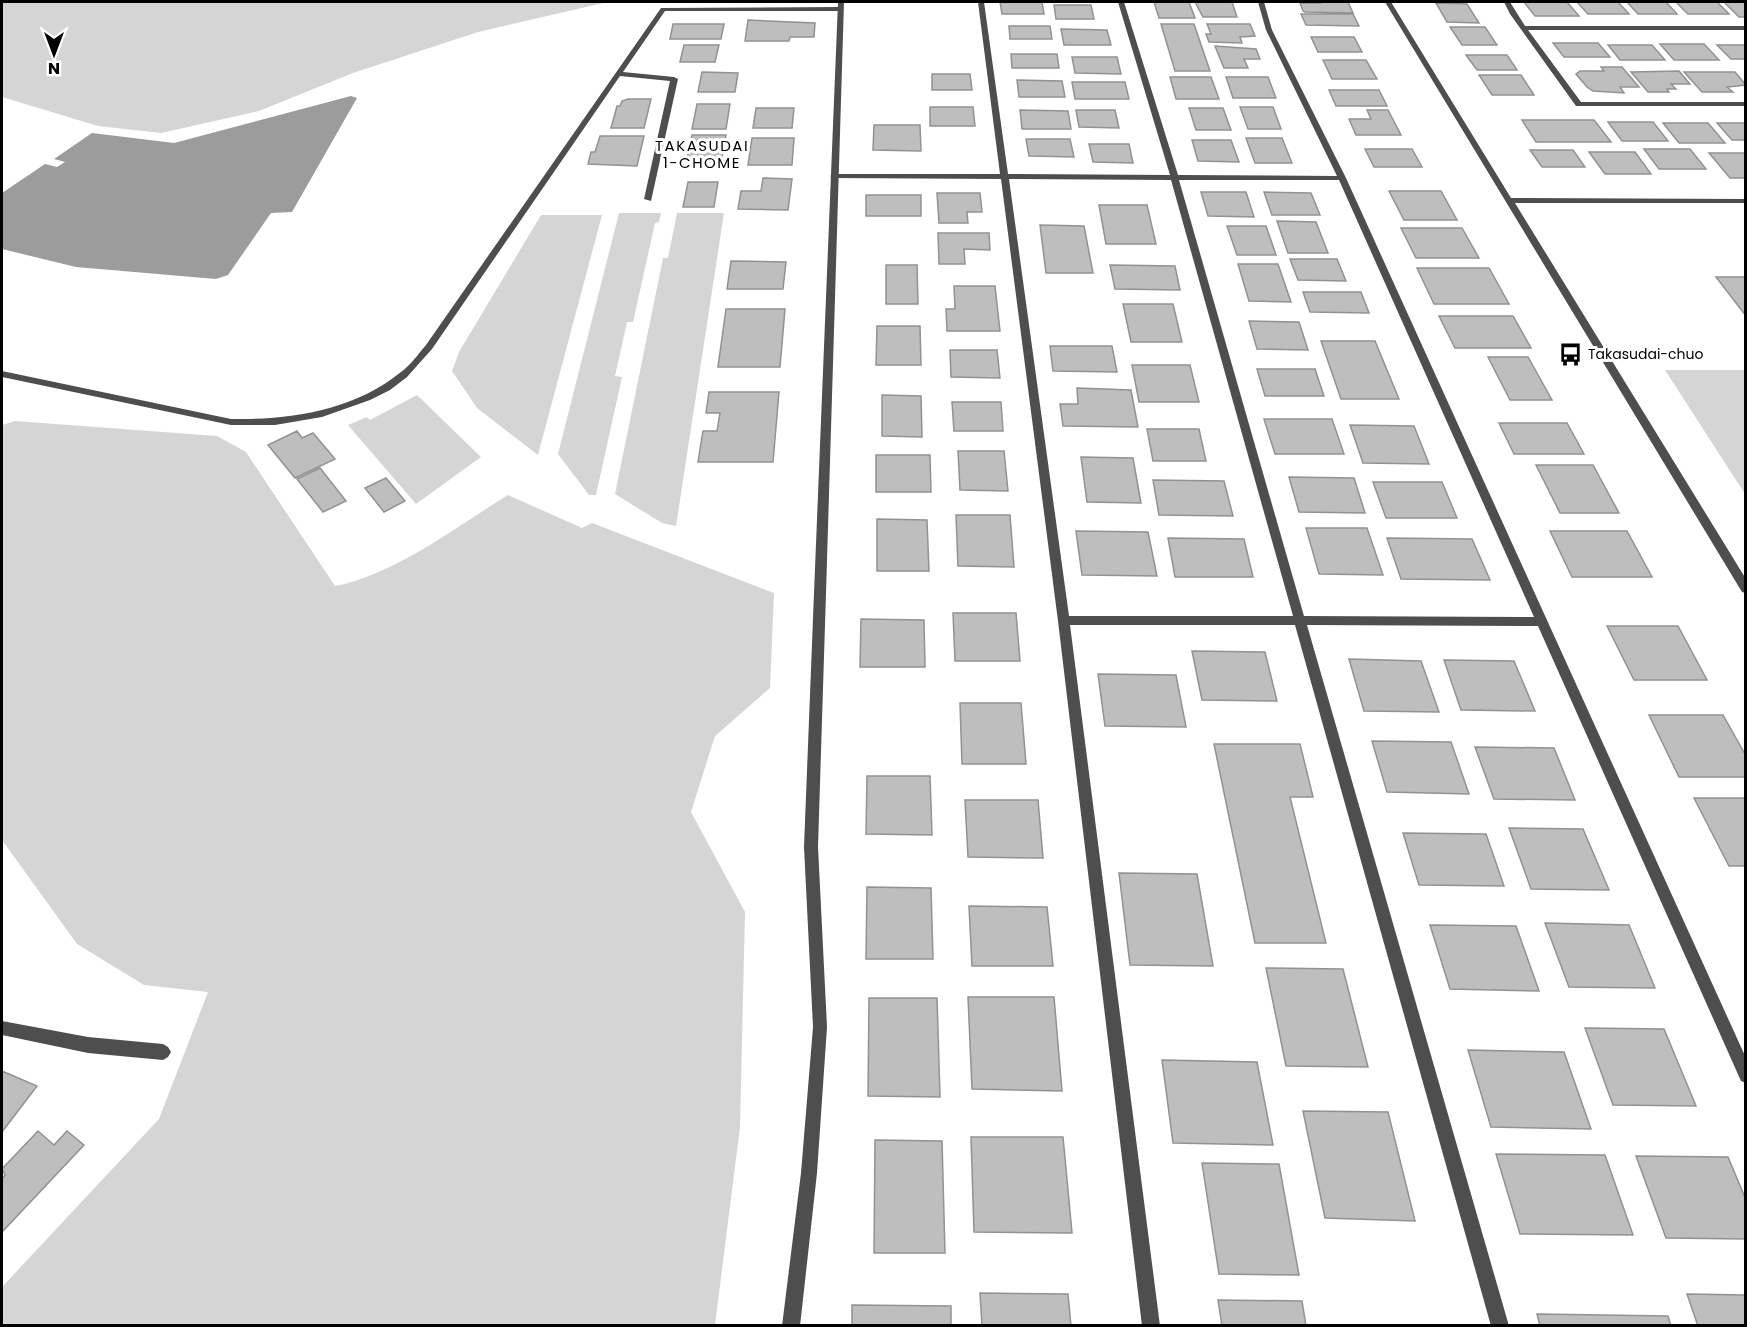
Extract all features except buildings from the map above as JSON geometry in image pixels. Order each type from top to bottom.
[{"type":"street","points":[[981,2],[1064,621],[1151,1326]]},
{"type":"street","points":[[1121,2],[1174,176],[1500,1326]]},
{"type":"street","points":[[1261,2],[1269,30],[1342,178],[1544,622],[1746,1076]]},
{"type":"street","points":[[1388,2],[1746,589]]},
{"type":"street","points":[[1507,2],[1579,104],[1746,104]]},
{"type":"street","points":[[2,374],[214,420],[250,424],[314,415],[375,393],[403,376],[429,347],[663,9],[841,5],[811,847],[820,1027],[809,1173],[791,1326]]},
{"type":"street","points":[[1523,27],[1746,28]]},
{"type":"street","points":[[617,74],[674,79],[648,199]]},
{"type":"street","points":[[834,176],[1342,178]]},
{"type":"street","points":[[1509,200],[1746,201]]},
{"type":"street","points":[[1064,621],[1544,622]]},
{"type":"street","points":[[2,1028],[88,1045],[163,1052]]},
{"type":"shaded area","points":[[2,2],[608,2],[478,32],[353,73],[259,111],[161,133],[98,126],[2,97]]},
{"type":"shaded area","points":[[351,96],[357,98],[292,212],[271,213],[228,275],[216,279],[76,267],[2,249],[2,193],[45,164],[57,167],[65,162],[54,159],[92,133],[174,143]]},
{"type":"shaded area","points":[[619,213],[661,213],[659,222],[655,223],[633,322],[627,322],[615,376],[622,377],[596,495],[589,495],[558,454]]},
{"type":"shaded area","points":[[677,213],[724,213],[676,526],[662,523],[615,494],[663,258],[668,258]]},
{"type":"shaded area","points":[[541,215],[602,215],[538,455],[477,408],[452,371],[459,352]]},
{"type":"shaded area","points":[[1665,370],[1745,370],[1745,494]]},
{"type":"shaded area","points":[[417,395],[481,457],[416,504],[348,425],[367,417],[370,420]]},
{"type":"shaded area","points":[[15,421],[217,436],[246,452],[335,586],[380,572],[402,561],[508,495],[582,528],[592,523],[774,593],[770,688],[715,736],[691,812],[745,912],[740,1127],[715,1325],[2,1325],[2,1287],[159,1119],[208,992],[144,985],[77,944],[2,840],[2,425]]},
{"type":"place","name":"Takasudai-chuo","points":[[1570,354]]},
{"type":"district","name":"TAKASUDAI 1-CHOME","points":[[702,154]]}]
